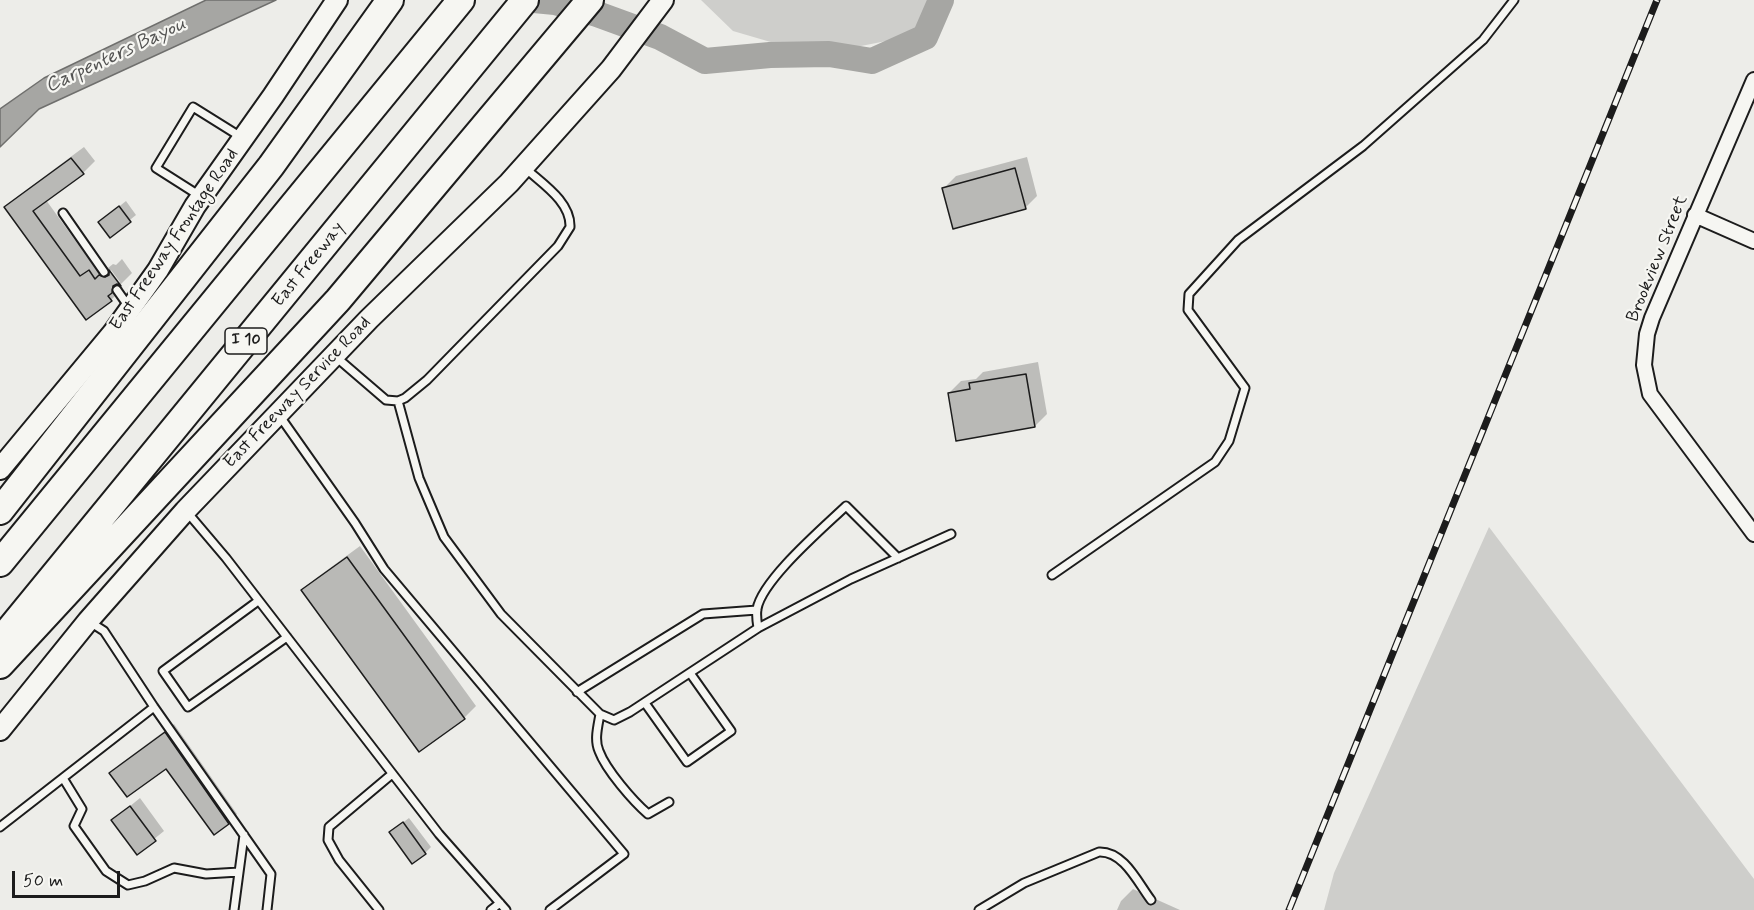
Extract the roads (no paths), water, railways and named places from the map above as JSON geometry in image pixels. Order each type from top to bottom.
[{"type":"highway","points":[[326,90],[381,0]]},
{"type":"highway","points":[[0,511],[271,166],[390,0]]},
{"type":"highway","name":"I 10","points":[[0,563],[461,0]]},
{"type":"highway","name":"East Freeway","points":[[0,640],[525,0]]},
{"type":"highway","points":[[0,665],[310,331],[489,122],[587,0]]},
{"type":"main road","name":"East Freeway Frontage Road","points":[[0,470],[112,333],[158,270],[202,196],[337,0]]},
{"type":"main road","name":"East Freeway Service Road","points":[[0,730],[88,621],[185,511],[334,356],[523,167],[611,69],[663,0]]},
{"type":"street","name":"Brookview Street","points":[[1754,80],[1695,215],[1647,334],[1644,365],[1650,394],[1754,534]]},
{"type":"street","points":[[1695,215],[1754,241]]},
{"type":"lane","points":[[1052,575],[1215,462],[1229,441],[1245,388],[1188,310],[1189,294],[1238,240],[1363,147],[1484,40],[1514,0]]},
{"type":"lane","points":[[202,196],[156,168],[193,106],[243,139]]},
{"type":"lane","points":[[334,356],[386,400],[398,401],[428,380],[565,237],[570,227],[568,212],[561,201],[523,167]]},
{"type":"lane","points":[[63,213],[104,272]]},
{"type":"lane","points":[[117,290],[130,309]]},
{"type":"lane","points":[[398,401],[419,478],[444,537],[501,614],[600,714],[614,720],[645,703],[758,628],[851,579],[951,534]]},
{"type":"lane","points":[[278,414],[355,523],[384,569],[624,854],[550,910]]},
{"type":"lane","points":[[758,628],[757,610],[764,591],[797,554],[846,506],[898,558]]},
{"type":"lane","points":[[185,511],[226,558],[439,834],[506,910]]},
{"type":"lane","points":[[258,601],[163,671],[189,707],[287,637]]},
{"type":"lane","points":[[577,692],[703,614],[757,610]]},
{"type":"lane","points":[[88,621],[104,631],[154,707],[271,874],[267,910]]},
{"type":"lane","points":[[645,703],[687,762],[731,731],[690,673]]},
{"type":"lane","points":[[0,827],[154,707]]},
{"type":"lane","points":[[600,714],[596,737],[598,751],[637,805],[648,814],[669,802]]},
{"type":"lane","points":[[379,910],[339,860],[328,840],[329,827],[392,774]]},
{"type":"lane","points":[[63,778],[82,809],[74,826],[106,871],[128,885],[145,881],[174,868],[206,874],[239,872]]},
{"type":"lane","points":[[234,910],[244,835]]},
{"type":"lane","points":[[979,910],[1024,883],[1099,852],[1109,853],[1118,858],[1151,900]]},
{"type":"lane","points":[[491,910],[500,903]]},
{"type":"water","points":[[206,0],[276,0],[39,109],[0,147],[0,109],[44,78]]},
{"type":"waterway","name":"Carpenters Bayou","points":[[534,0],[555,2],[597,14],[660,37],[705,61],[770,55],[829,54],[872,61],[925,37],[941,0]]},
{"type":"railway","points":[[1289,910],[1657,0]]}]
